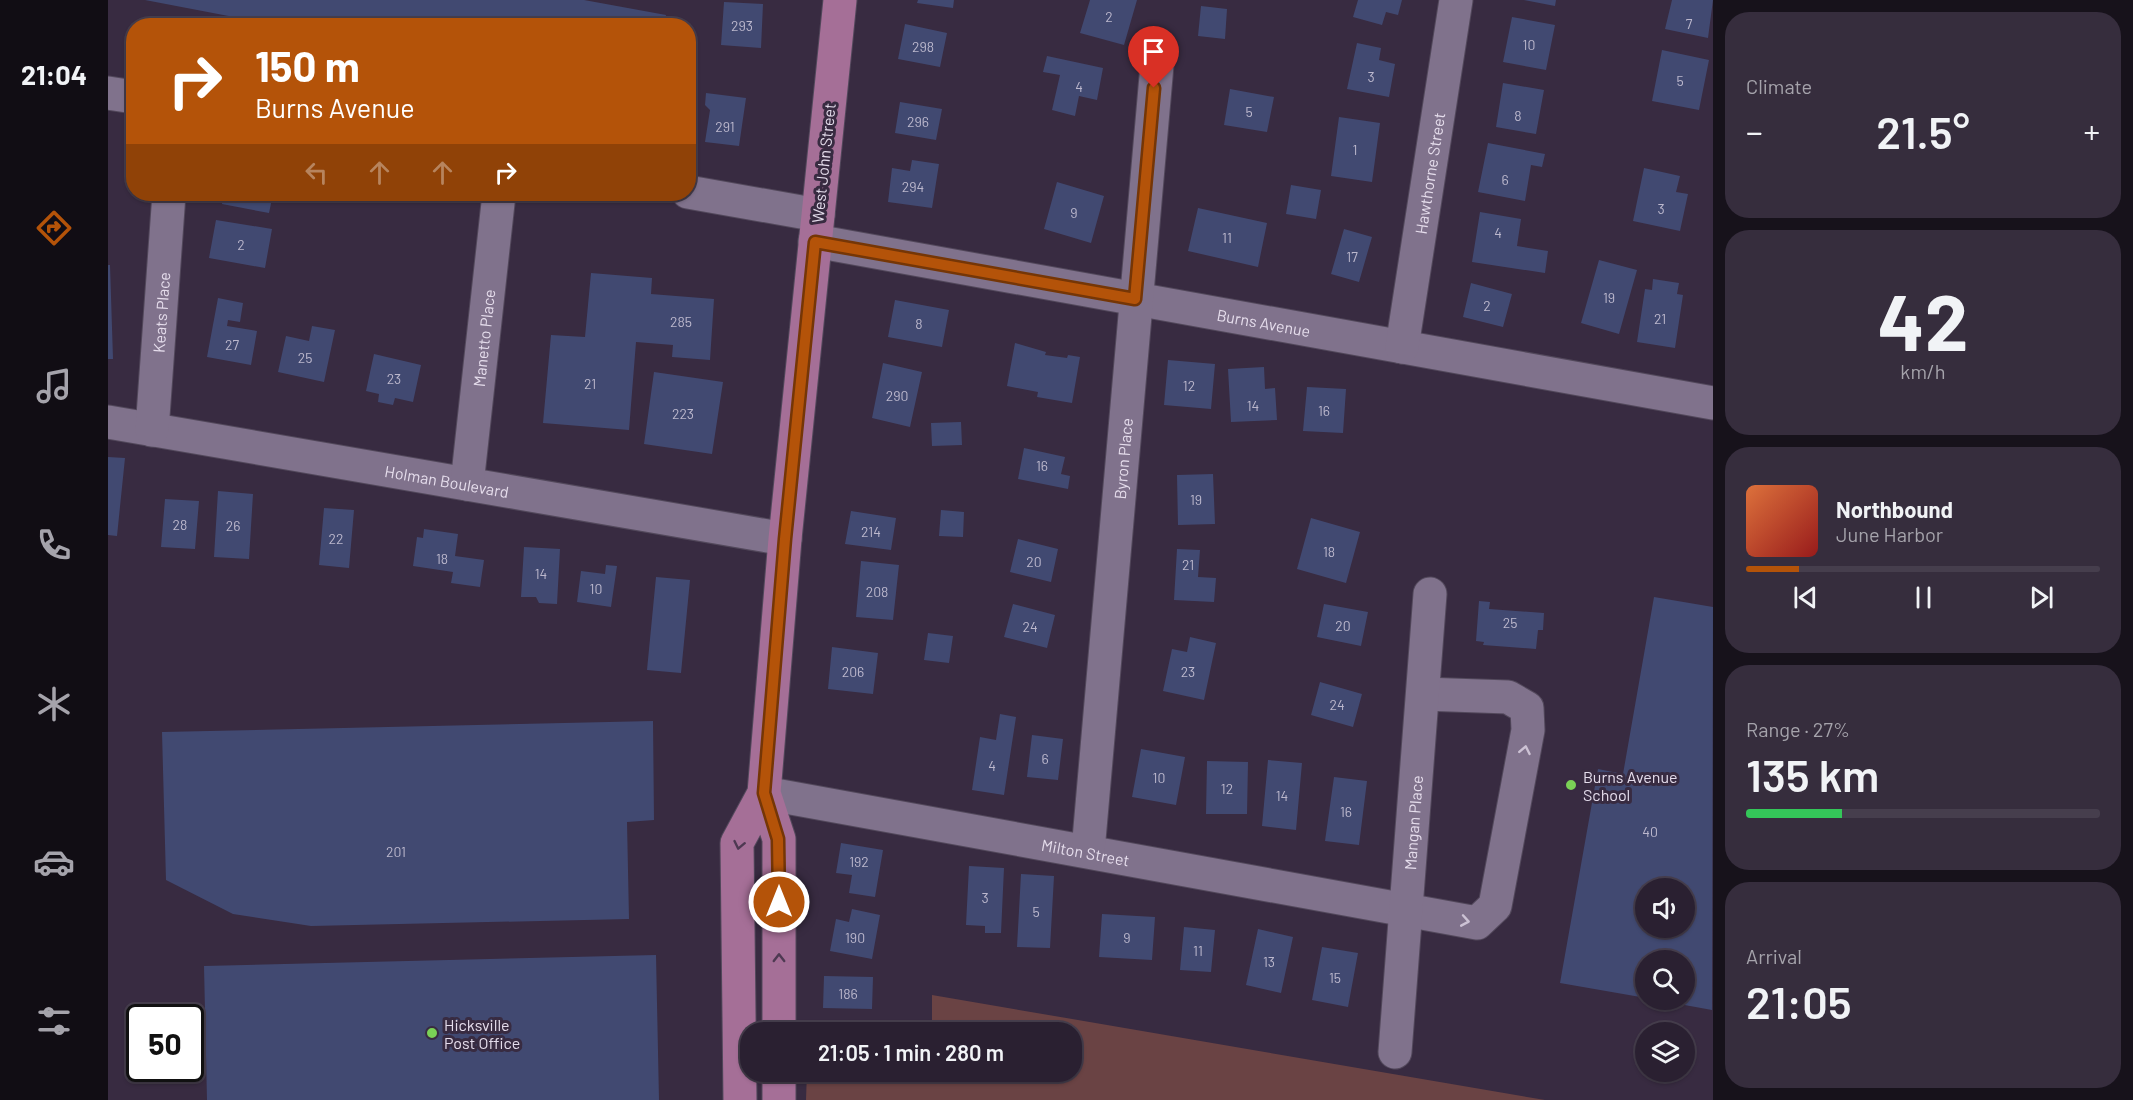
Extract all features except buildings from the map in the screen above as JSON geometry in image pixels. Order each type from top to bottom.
[{"type":"main road","name":"West John Street","points":[[779,1022],[778,839],[764,793],[785,539],[840,0]]},
{"type":"main road","name":"West John Street","points":[[740,1100],[737,843],[764,793]]},
{"type":"main road","points":[[738,990],[762,1001],[778,1022]]},
{"type":"main road","points":[[779,1082],[779,1100]]},
{"type":"street","name":"Hawthorne Street","points":[[1402,347],[1456,0]]},
{"type":"street","name":"Byron Place","points":[[1088,851],[1156,65]]},
{"type":"street","points":[[108,93],[126,96]]},
{"type":"street","name":"Burns Avenue","points":[[696,194],[817,228],[1135,299],[1713,402]]},
{"type":"street","name":"Keats Place","points":[[152,430],[168,201]]},
{"type":"street","name":"Manetto Place","points":[[467,484],[498,201]]},
{"type":"street","name":"Holman Boulevard","points":[[108,422],[785,539]]},
{"type":"street","name":"Mangan Place","points":[[1395,1052],[1408,909],[1430,594]]},
{"type":"street","name":"Milton Street","points":[[764,793],[1477,922],[1495,906],[1528,730],[1527,708],[1508,698],[1423,694]]},
{"type":"shaded area","points":[[932,995],[1545,1100],[806,1100],[807,1082],[1082,1082],[1082,1022],[932,1022]]},
{"type":"place","name":"Burns Avenue School","points":[[1571,785]]},
{"type":"place","name":"Hicksville Post Office","points":[[432,1033]]},
{"type":"route","points":[[779,902],[778,839],[764,793],[785,539],[815,242],[1135,299],[1154,88]]}]
